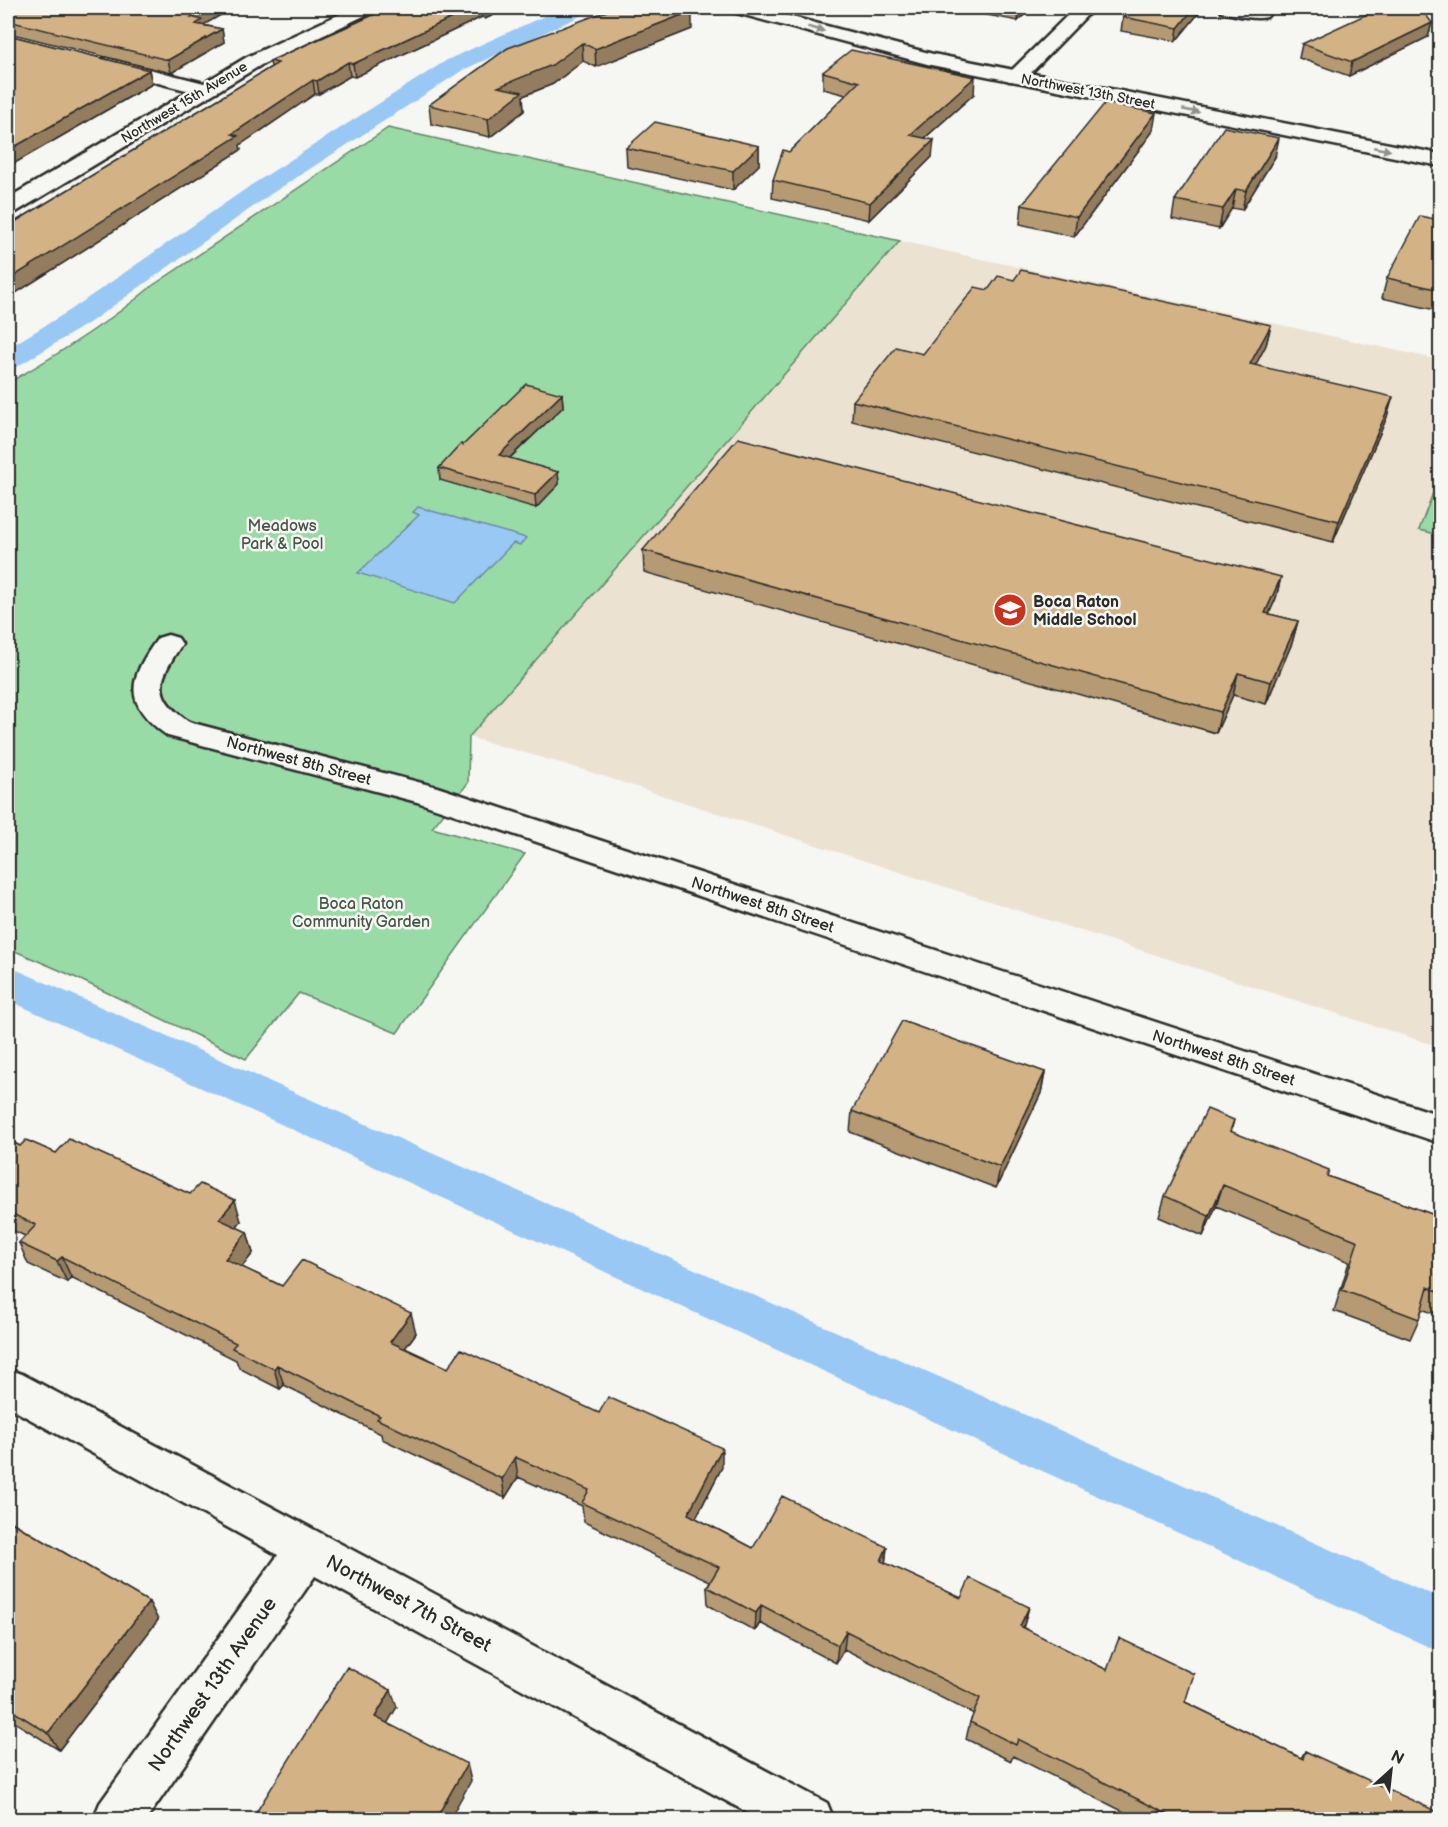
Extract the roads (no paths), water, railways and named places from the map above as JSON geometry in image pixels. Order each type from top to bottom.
[{"type":"street","name":"Northwest 15th Avenue","points":[[12,201],[286,44],[366,8]]},
{"type":"street","name":"Northwest 13th Street","points":[[739,8],[898,51],[1016,77],[1440,160]]},
{"type":"street","name":"Northwest 13th Street","points":[[806,8],[917,37],[1031,62],[1440,141]]},
{"type":"street","points":[[1016,77],[1084,8]]},
{"type":"street","points":[[1228,8],[1261,13]]},
{"type":"street","points":[[85,59],[206,89]]},
{"type":"street","name":"Northwest 8th Street","points":[[168,644],[155,660],[149,674],[147,688],[151,703],[162,718],[179,729],[426,794],[1440,1129]]},
{"type":"street","name":"Northwest 7th Street","points":[[8,1387],[810,1820]]},
{"type":"street","name":"Northwest 13th Avenue","points":[[117,1820],[308,1549]]},
{"type":"water","points":[[418,507],[526,538],[520,545],[513,543],[455,603],[358,573],[419,515],[413,512]]},
{"type":"waterway","points":[[8,360],[79,317],[262,189],[455,65],[579,8]]},
{"type":"waterway","points":[[8,982],[1440,1625]]},
{"type":"place","name":"Boca Raton Middle School","points":[[1010,610]]},
{"type":"park label","name":"Meadows Park & Pool","points":[[282,534]]},
{"type":"park label","name":"Boca Raton Community Garden","points":[[361,912]]}]
